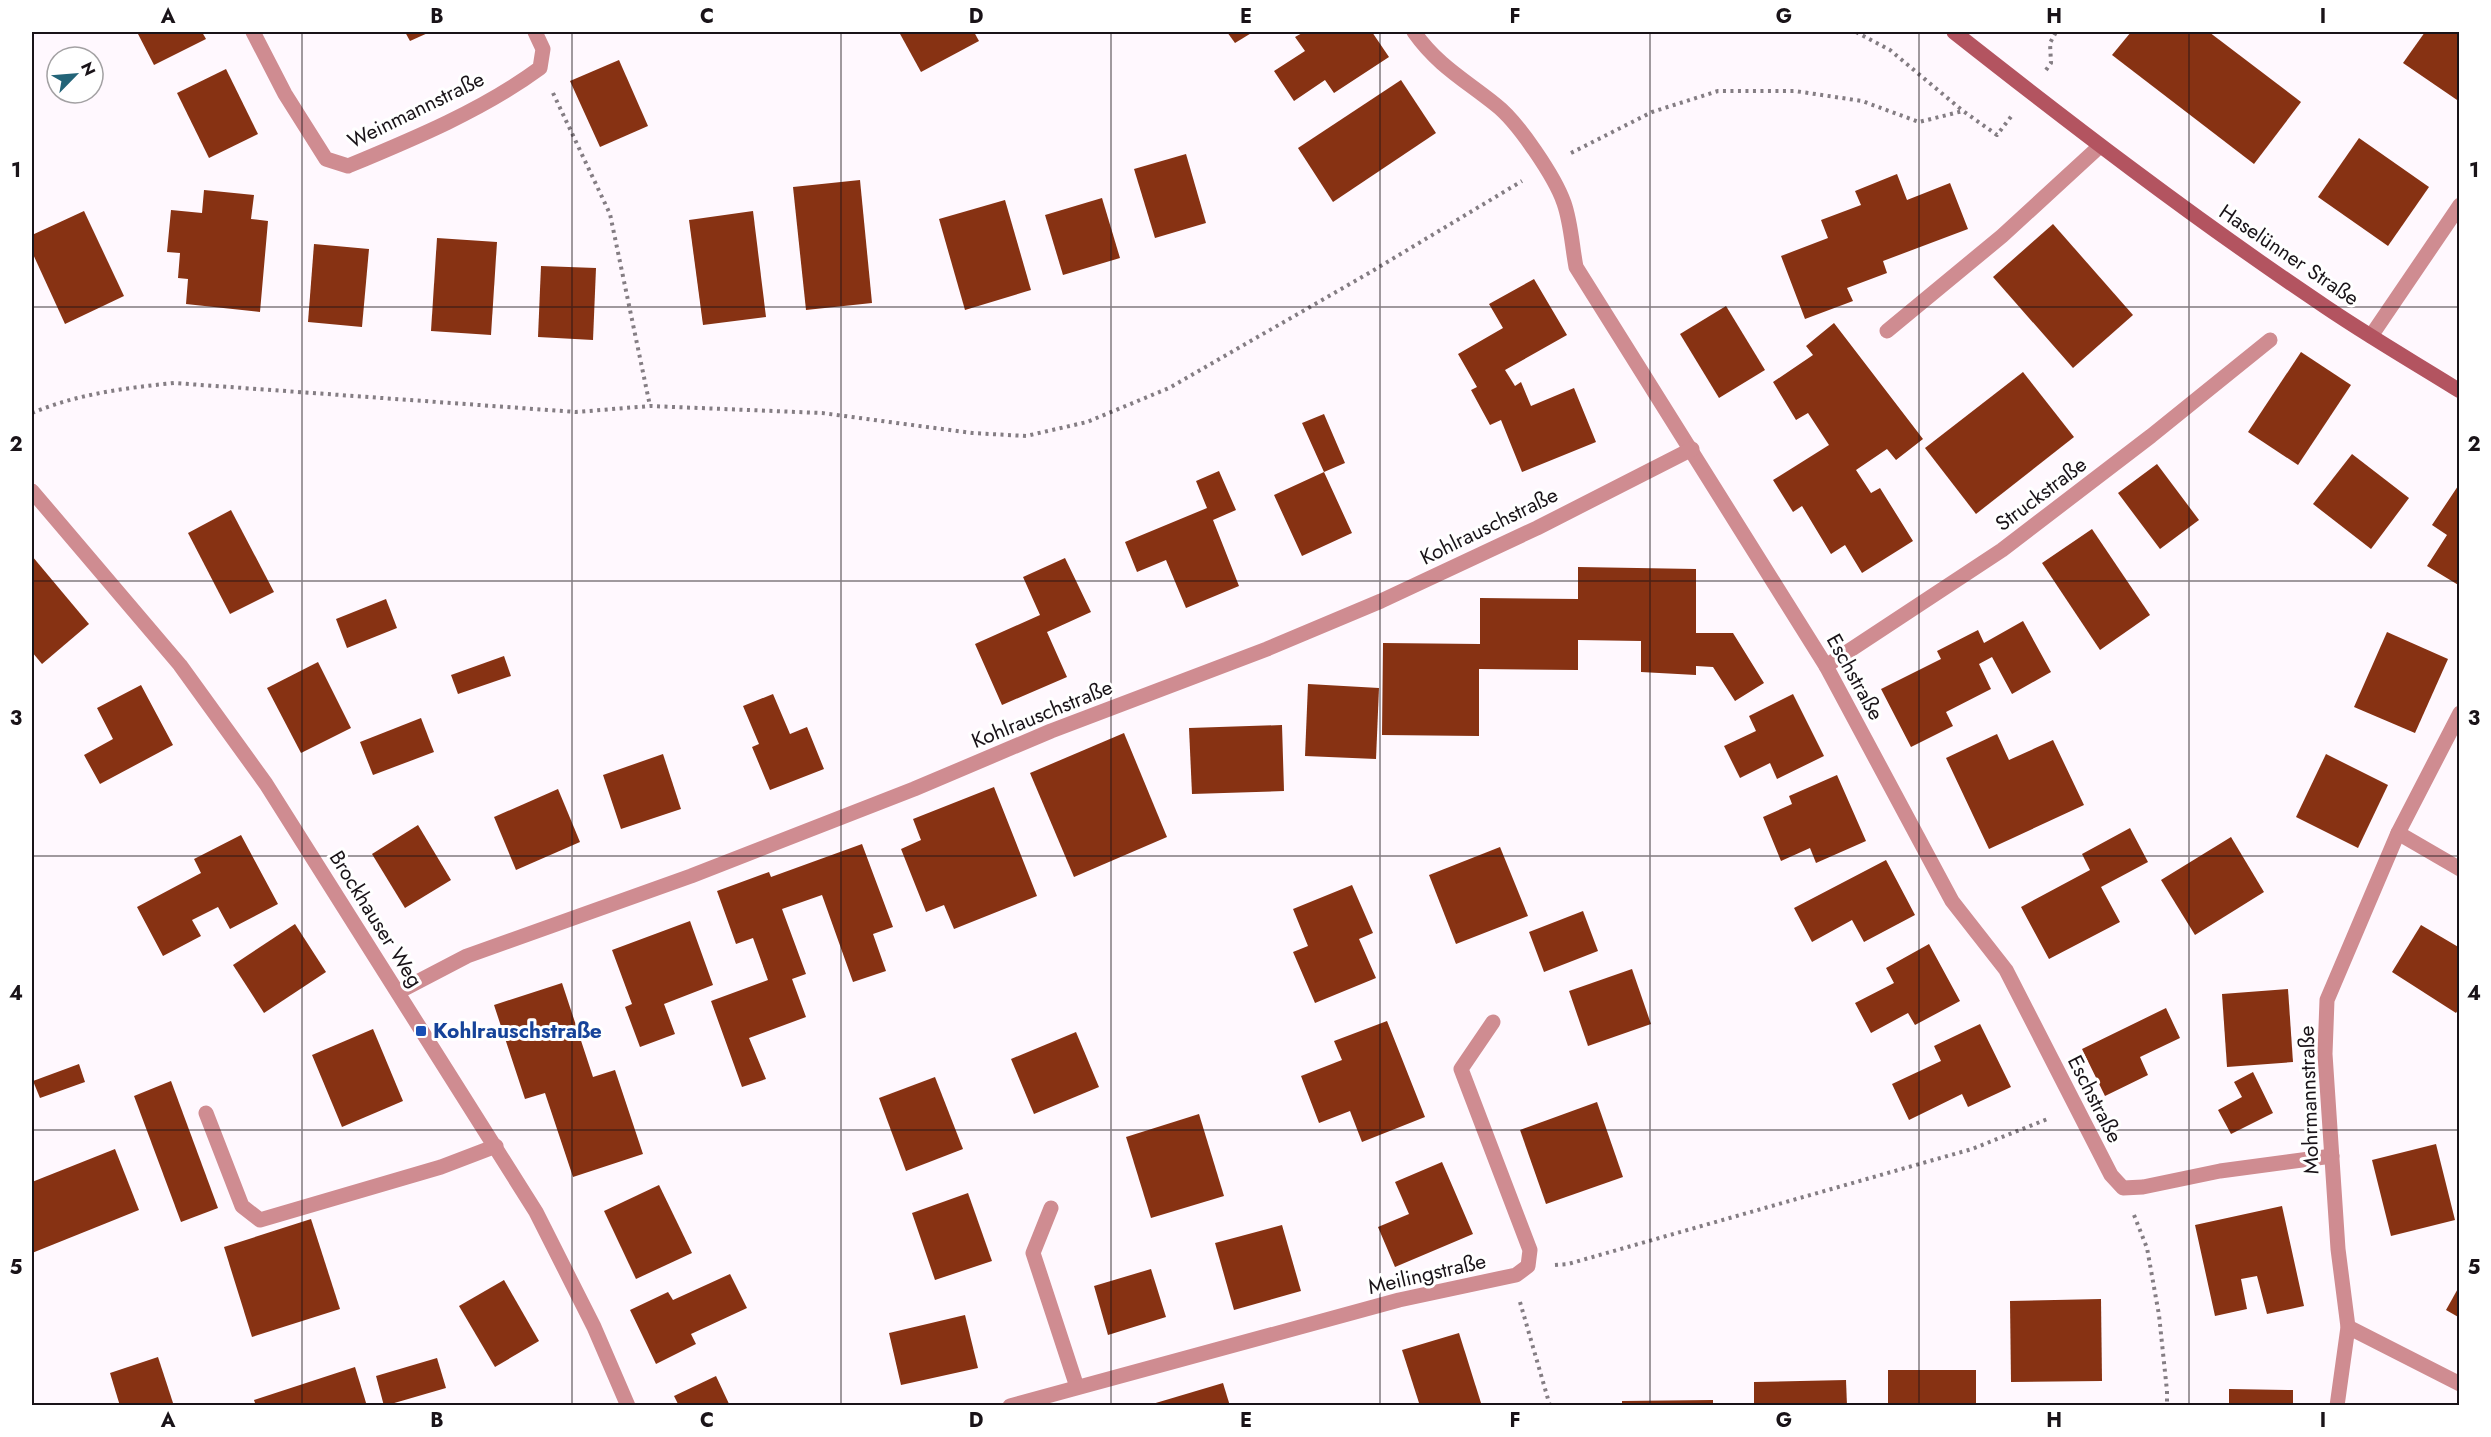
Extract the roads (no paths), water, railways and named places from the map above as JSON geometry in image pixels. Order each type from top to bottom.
[{"type":"street","name":"Weinmannstraße","points":[[253,32],[285,94],[326,159],[348,166],[475,107],[525,79],[540,68],[543,48],[535,32]]},
{"type":"street","name":"Eschstraße","points":[[1414,32],[1452,74],[1498,106],[1545,167],[1564,203],[1576,267],[1826,666],[1952,901],[2006,970],[2110,1176],[2123,1188],[2143,1187],[2220,1171],[2332,1156]]},
{"type":"street","name":"Haselünner Straße","points":[[1954,32],[2100,146],[2231,242],[2371,336],[2460,391]]},
{"type":"street","points":[[1887,331],[2002,236],[2100,146]]},
{"type":"street","points":[[2371,336],[2460,205]]},
{"type":"street","name":"Struckstraße","points":[[1826,666],[2002,550],[2151,436],[2270,340]]},
{"type":"street","name":"Kohlrauschstraße","points":[[398,992],[467,957],[691,876],[914,789],[1051,731],[1267,649],[1381,601],[1537,528],[1692,449]]},
{"type":"street","name":"Brockhauser Weg","points":[[32,491],[180,665],[266,784],[536,1212],[594,1327],[628,1406]]},
{"type":"street","name":"Mohrmannstraße","points":[[2337,1406],[2348,1327],[2337,1249],[2325,1054],[2327,1000],[2398,833],[2460,713]]},
{"type":"street","points":[[2398,833],[2460,869]]},
{"type":"street","name":"Meilingstraße","points":[[1010,1406],[1399,1300],[1516,1275],[1528,1266],[1530,1250],[1461,1069],[1493,1022]]},
{"type":"street","points":[[206,1113],[242,1206],[260,1220],[441,1167],[496,1146]]},
{"type":"street","points":[[1051,1208],[1033,1252],[1077,1387]]},
{"type":"street","points":[[2348,1327],[2460,1384]]},
{"type":"place","name":"Kohlrauschstraße","points":[[421,1031]]}]
